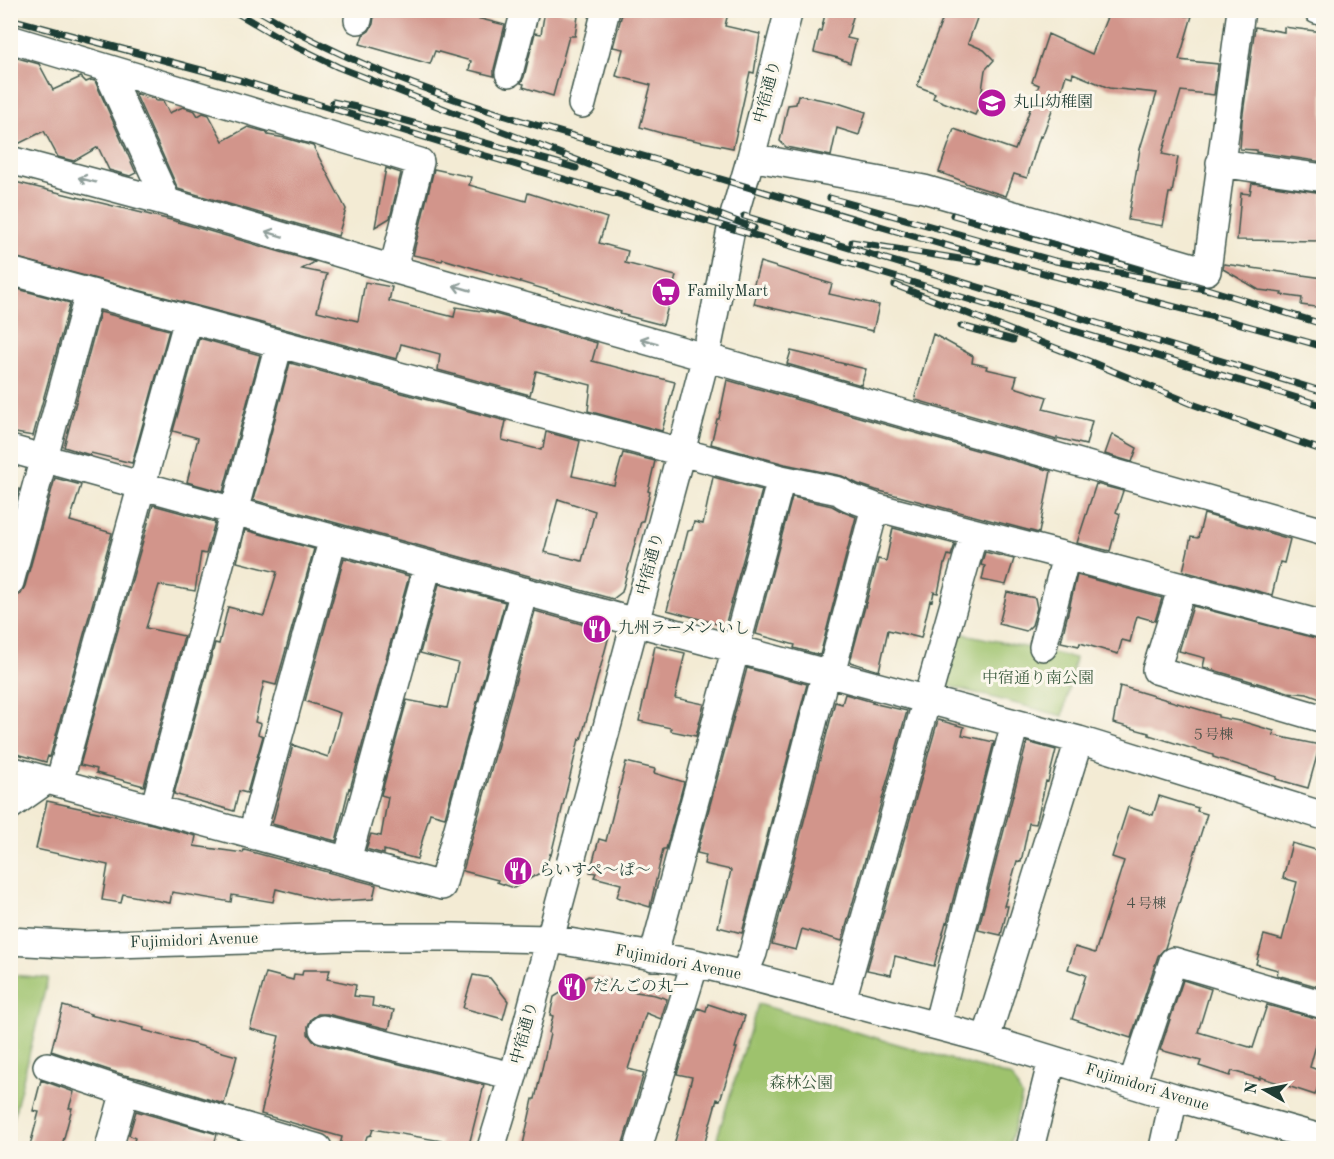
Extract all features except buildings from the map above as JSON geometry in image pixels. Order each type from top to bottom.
[{"type":"street","points":[[509,72],[525,10]]},
{"type":"street","points":[[582,104],[606,10]]},
{"type":"street","name":"中宿通り","points":[[491,1149],[513,1076],[706,357],[733,219],[789,10]]},
{"type":"street","points":[[751,157],[924,189],[1207,271],[1241,10]]},
{"type":"street","points":[[1317,10],[1323,12]]},
{"type":"street","points":[[10,39],[420,162],[393,269]]},
{"type":"street","points":[[106,68],[167,201]]},
{"type":"street","points":[[10,160],[167,201],[393,269],[1323,532]]},
{"type":"street","points":[[1220,163],[1323,178]]},
{"type":"street","points":[[10,271],[781,479],[839,492],[845,497],[875,507],[1323,625]]},
{"type":"street","points":[[10,582],[89,292]]},
{"type":"street","points":[[10,806],[53,781],[142,485],[188,319]]},
{"type":"street","points":[[154,809],[279,344]]},
{"type":"street","points":[[10,449],[635,622],[1079,740],[1323,816]]},
{"type":"street","points":[[653,957],[781,479]]},
{"type":"street","points":[[744,975],[753,952],[823,684],[831,674],[875,507]]},
{"type":"street","points":[[842,1000],[974,533]]},
{"type":"street","points":[[252,834],[333,538]]},
{"type":"street","points":[[1043,647],[1066,556]]},
{"type":"street","points":[[347,860],[428,565]]},
{"type":"street","points":[[1182,587],[1155,670],[1323,719]]},
{"type":"street","points":[[10,770],[442,886],[524,591]]},
{"type":"street","points":[[937,1026],[1015,723]]},
{"type":"street","points":[[986,1039],[1079,740]]},
{"type":"street","name":"Fujimidori Avenue","points":[[10,941],[82,945],[354,937],[454,936],[550,939],[695,963],[842,1000],[986,1039],[1174,1097],[1323,1139]]},
{"type":"street","points":[[1132,1084],[1173,961],[1323,1005]]},
{"type":"street","points":[[638,1149],[695,963]]},
{"type":"street","points":[[323,1029],[513,1076]]},
{"type":"street","points":[[1030,1149],[1052,1060]]},
{"type":"street","points":[[46,1066],[125,1092],[125,1090],[244,1138],[318,1149]]},
{"type":"street","points":[[109,1149],[125,1092]]},
{"type":"street","points":[[1162,1149],[1174,1097]]},
{"type":"green space","name":"中宿通り南公園","points":[[955,632],[1075,658],[1063,716],[941,684]]},
{"type":"green space","points":[[10,975],[48,978],[11,1128]]},
{"type":"green space","name":"森林公園","points":[[758,1004],[1012,1077],[1022,1096],[1009,1148],[756,1148],[717,1138]]},
{"type":"railway","points":[[232,10],[285,41],[338,67],[754,228]]},
{"type":"railway","points":[[258,10],[353,59],[402,80],[503,115],[1051,275],[1324,347]]},
{"type":"railway","points":[[10,19],[246,82],[1324,406]]},
{"type":"railway","points":[[333,102],[576,168]]},
{"type":"railway","points":[[830,198],[1055,261],[1210,290]]},
{"type":"railway","points":[[953,215],[1140,270]]},
{"type":"railway","points":[[744,216],[1324,392]]},
{"type":"railway","points":[[852,242],[979,262]]},
{"type":"railway","points":[[895,285],[1195,405],[1324,451]]},
{"type":"railway","points":[[1204,288],[1319,323]]},
{"type":"railway","points":[[961,326],[1013,340]]},
{"type":"place","name":"丸山幼稚園","points":[[992,103]]},
{"type":"place","name":"FamilyMart","points":[[666,292]]},
{"type":"place","name":"九州ラーメン いし","points":[[597,629]]},
{"type":"place","name":"らいすぺ～ぱ～","points":[[518,871]]},
{"type":"place","name":"だんごの丸一","points":[[572,987]]}]
